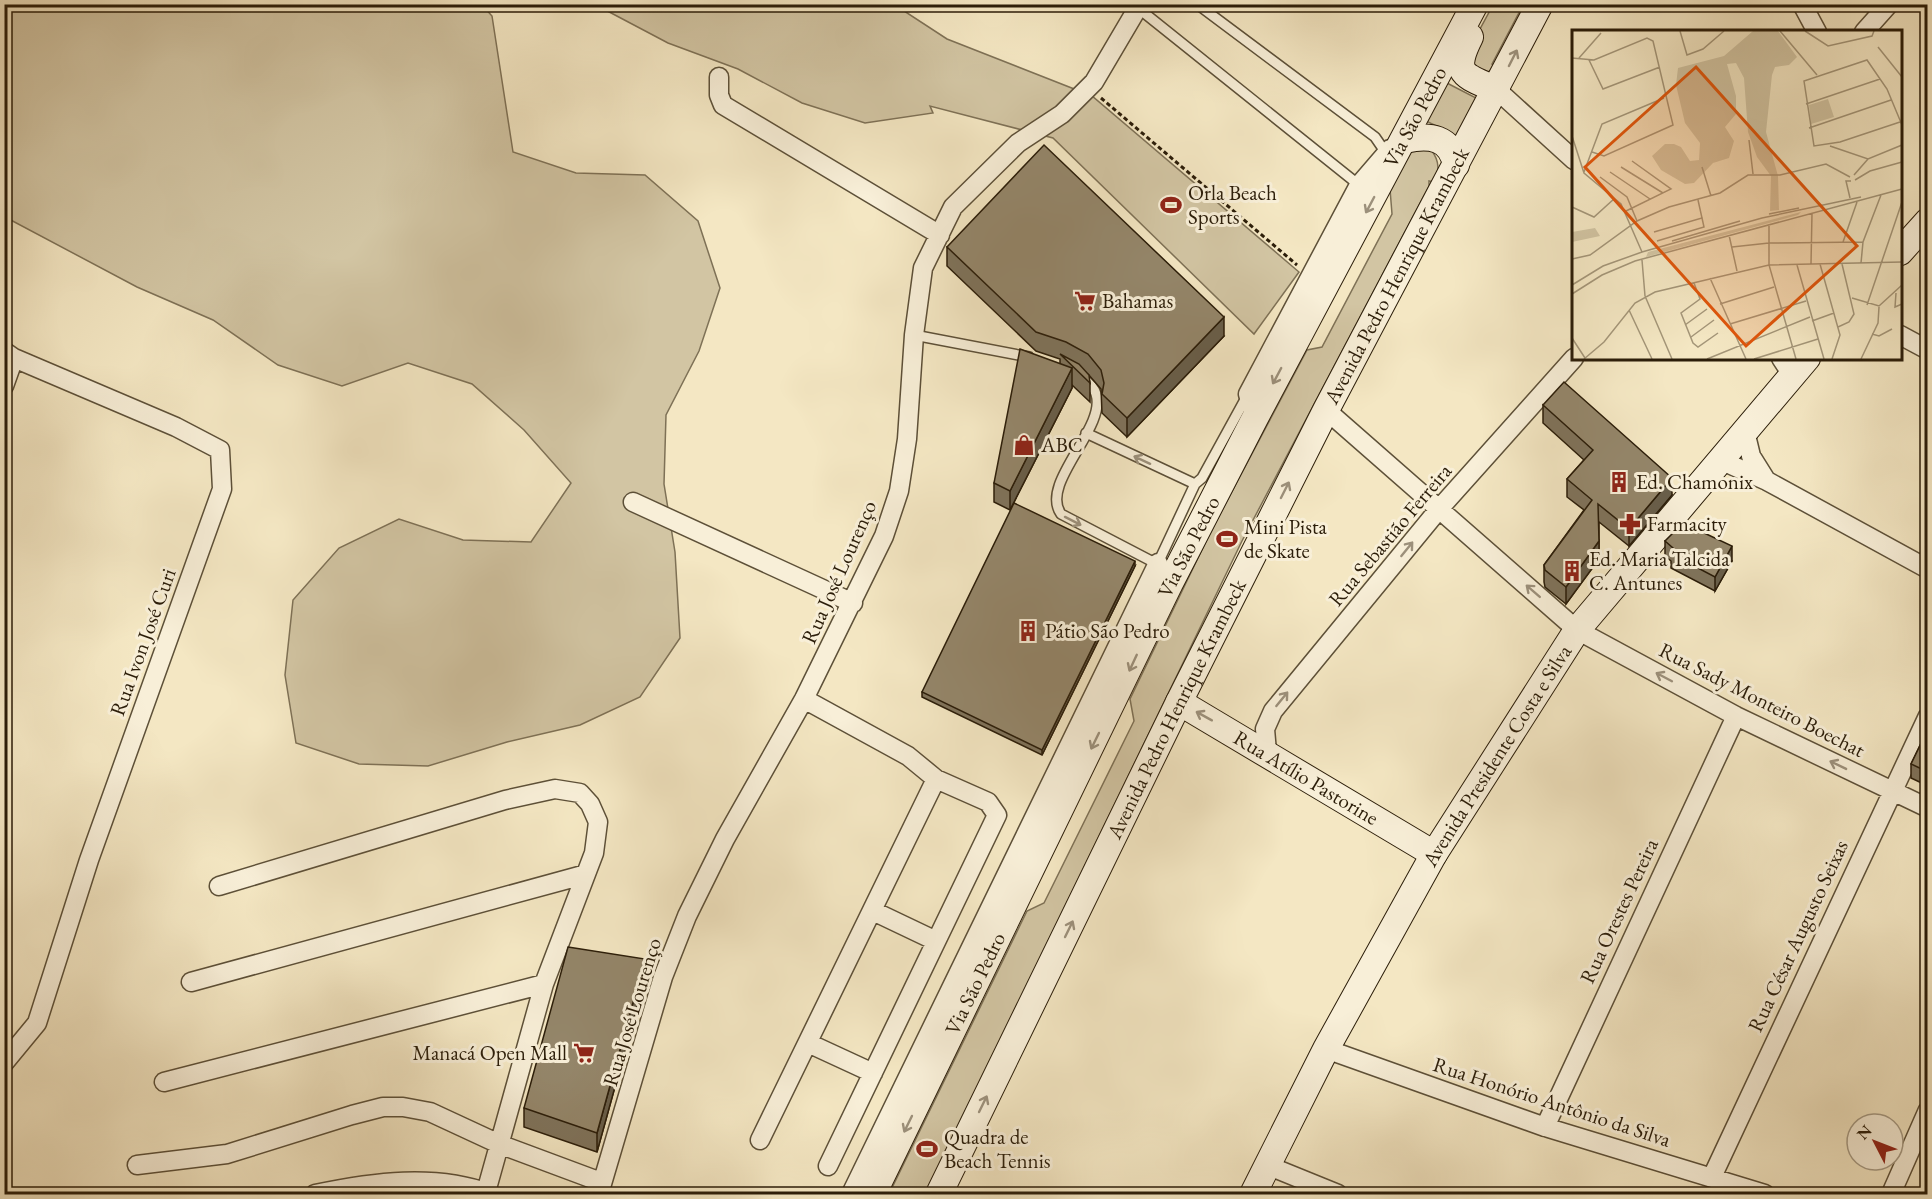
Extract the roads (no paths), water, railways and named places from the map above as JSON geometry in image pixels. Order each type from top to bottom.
[{"type":"main road","name":"Via São Pedro","points":[[873,1194],[1164,573],[1251,406],[1475,4]]},
{"type":"main road","points":[[1487,4],[1461,55],[1460,67],[1464,75],[1497,90]]},
{"type":"main road","name":"Avenida Pedro Henrique Krambeck","points":[[939,1194],[1179,702],[1326,410],[1497,90],[1540,4]]},
{"type":"main road","points":[[1395,147],[1422,136],[1442,141],[1454,155],[1456,165]]},
{"type":"main road","points":[[1902,250],[1928,221]]},
{"type":"main road","name":"Avenida Presidente Costa e Silva","points":[[1253,1194],[1326,1050],[1434,854],[1577,630],[1745,430],[1793,364]]},
{"type":"main road","name":"Rua Atílio Pastorine","points":[[1179,702],[1267,752],[1434,854]]},
{"type":"street","points":[[1802,4],[1816,30]]},
{"type":"street","points":[[1866,30],[1889,4]]},
{"type":"street","name":"Rua José Lourenço","points":[[600,1188],[621,1124],[663,977],[687,915],[724,839],[804,699],[854,603],[885,536],[899,491],[908,439],[914,334],[923,268],[953,207],[1018,143],[1062,114],[1089,87],[1139,6]]},
{"type":"street","points":[[719,77],[719,95],[723,105],[940,234]]},
{"type":"street","points":[[1497,90],[1572,158]]},
{"type":"street","points":[[1251,406],[1310,277],[1359,185],[1395,147]]},
{"type":"street","points":[[1902,336],[1928,350]]},
{"type":"street","points":[[4,386],[9,354]]},
{"type":"street","name":"Rua Ivon José Curi","points":[[4,1063],[37,1023],[89,860],[222,489],[220,450],[176,427],[9,354]]},
{"type":"street","name":"Rua Sebastião Ferreira","points":[[1267,752],[1265,729],[1273,711],[1439,509],[1572,360]]},
{"type":"street","name":"Rua Sady Monteiro Boechat","points":[[1326,410],[1577,630],[1736,716],[1928,808]]},
{"type":"street","points":[[1745,430],[1751,456],[1767,481]]},
{"type":"street","points":[[1720,460],[1767,481],[1928,569]]},
{"type":"street","points":[[633,502],[854,603]]},
{"type":"street","points":[[851,1194],[1164,573]]},
{"type":"street","points":[[804,699],[908,756],[936,779],[988,802],[997,815],[828,1166]]},
{"type":"street","name":"Rua Orestes Pereira","points":[[1545,1127],[1736,716]]},
{"type":"street","name":"Rua César Augusto Seixas","points":[[1712,1177],[1891,790],[1928,716]]},
{"type":"street","points":[[760,1140],[936,779]]},
{"type":"street","points":[[219,886],[505,800],[555,789],[580,794],[590,804],[598,822],[594,853],[583,875],[544,984],[499,1144],[489,1193],[416,1180],[315,1194]]},
{"type":"street","points":[[191,982],[583,875]]},
{"type":"street","points":[[873,911],[936,941]]},
{"type":"street","points":[[164,1082],[544,984]]},
{"type":"street","points":[[808,1042],[873,1073]]},
{"type":"street","name":"Rua Honório Antônio da Silva","points":[[1326,1050],[1545,1127],[1765,1194]]},
{"type":"street","points":[[137,1165],[228,1154],[384,1107],[429,1112],[600,1188]]},
{"type":"street","points":[[1891,1194],[1928,1110]]},
{"type":"street","points":[[1269,1166],[1338,1194]]},
{"type":"lane","points":[[1197,4],[1366,130],[1395,147]]},
{"type":"lane","points":[[1139,6],[1359,185]]},
{"type":"lane","points":[[914,334],[1039,360]]},
{"type":"lane","points":[[1076,373],[1090,384],[1097,395],[1094,413],[1066,473],[1056,498],[1056,507],[1061,514],[1164,573],[1195,484],[1251,406]]},
{"type":"lane","points":[[1086,433],[1195,484]]},
{"type":"place","name":"Orla Beach Sports","points":[[1171,205]]},
{"type":"place","name":"Bahamas","points":[[1085,301]]},
{"type":"place","name":"ABC","points":[[1024,445]]},
{"type":"place","name":"Ed. Chamonix","points":[[1619,482]]},
{"type":"place","name":"Farmacity","points":[[1630,524]]},
{"type":"place","name":"Mini Pista de Skate","points":[[1227,539]]},
{"type":"place","name":"Ed. Maria Talcida C. Antunes","points":[[1572,571]]},
{"type":"place","name":"Pátio São Pedro","points":[[1028,631]]},
{"type":"place","name":"Manacá Open Mall","points":[[584,1053]]},
{"type":"place","name":"Quadra de Beach Tennis","points":[[927,1149]]}]
